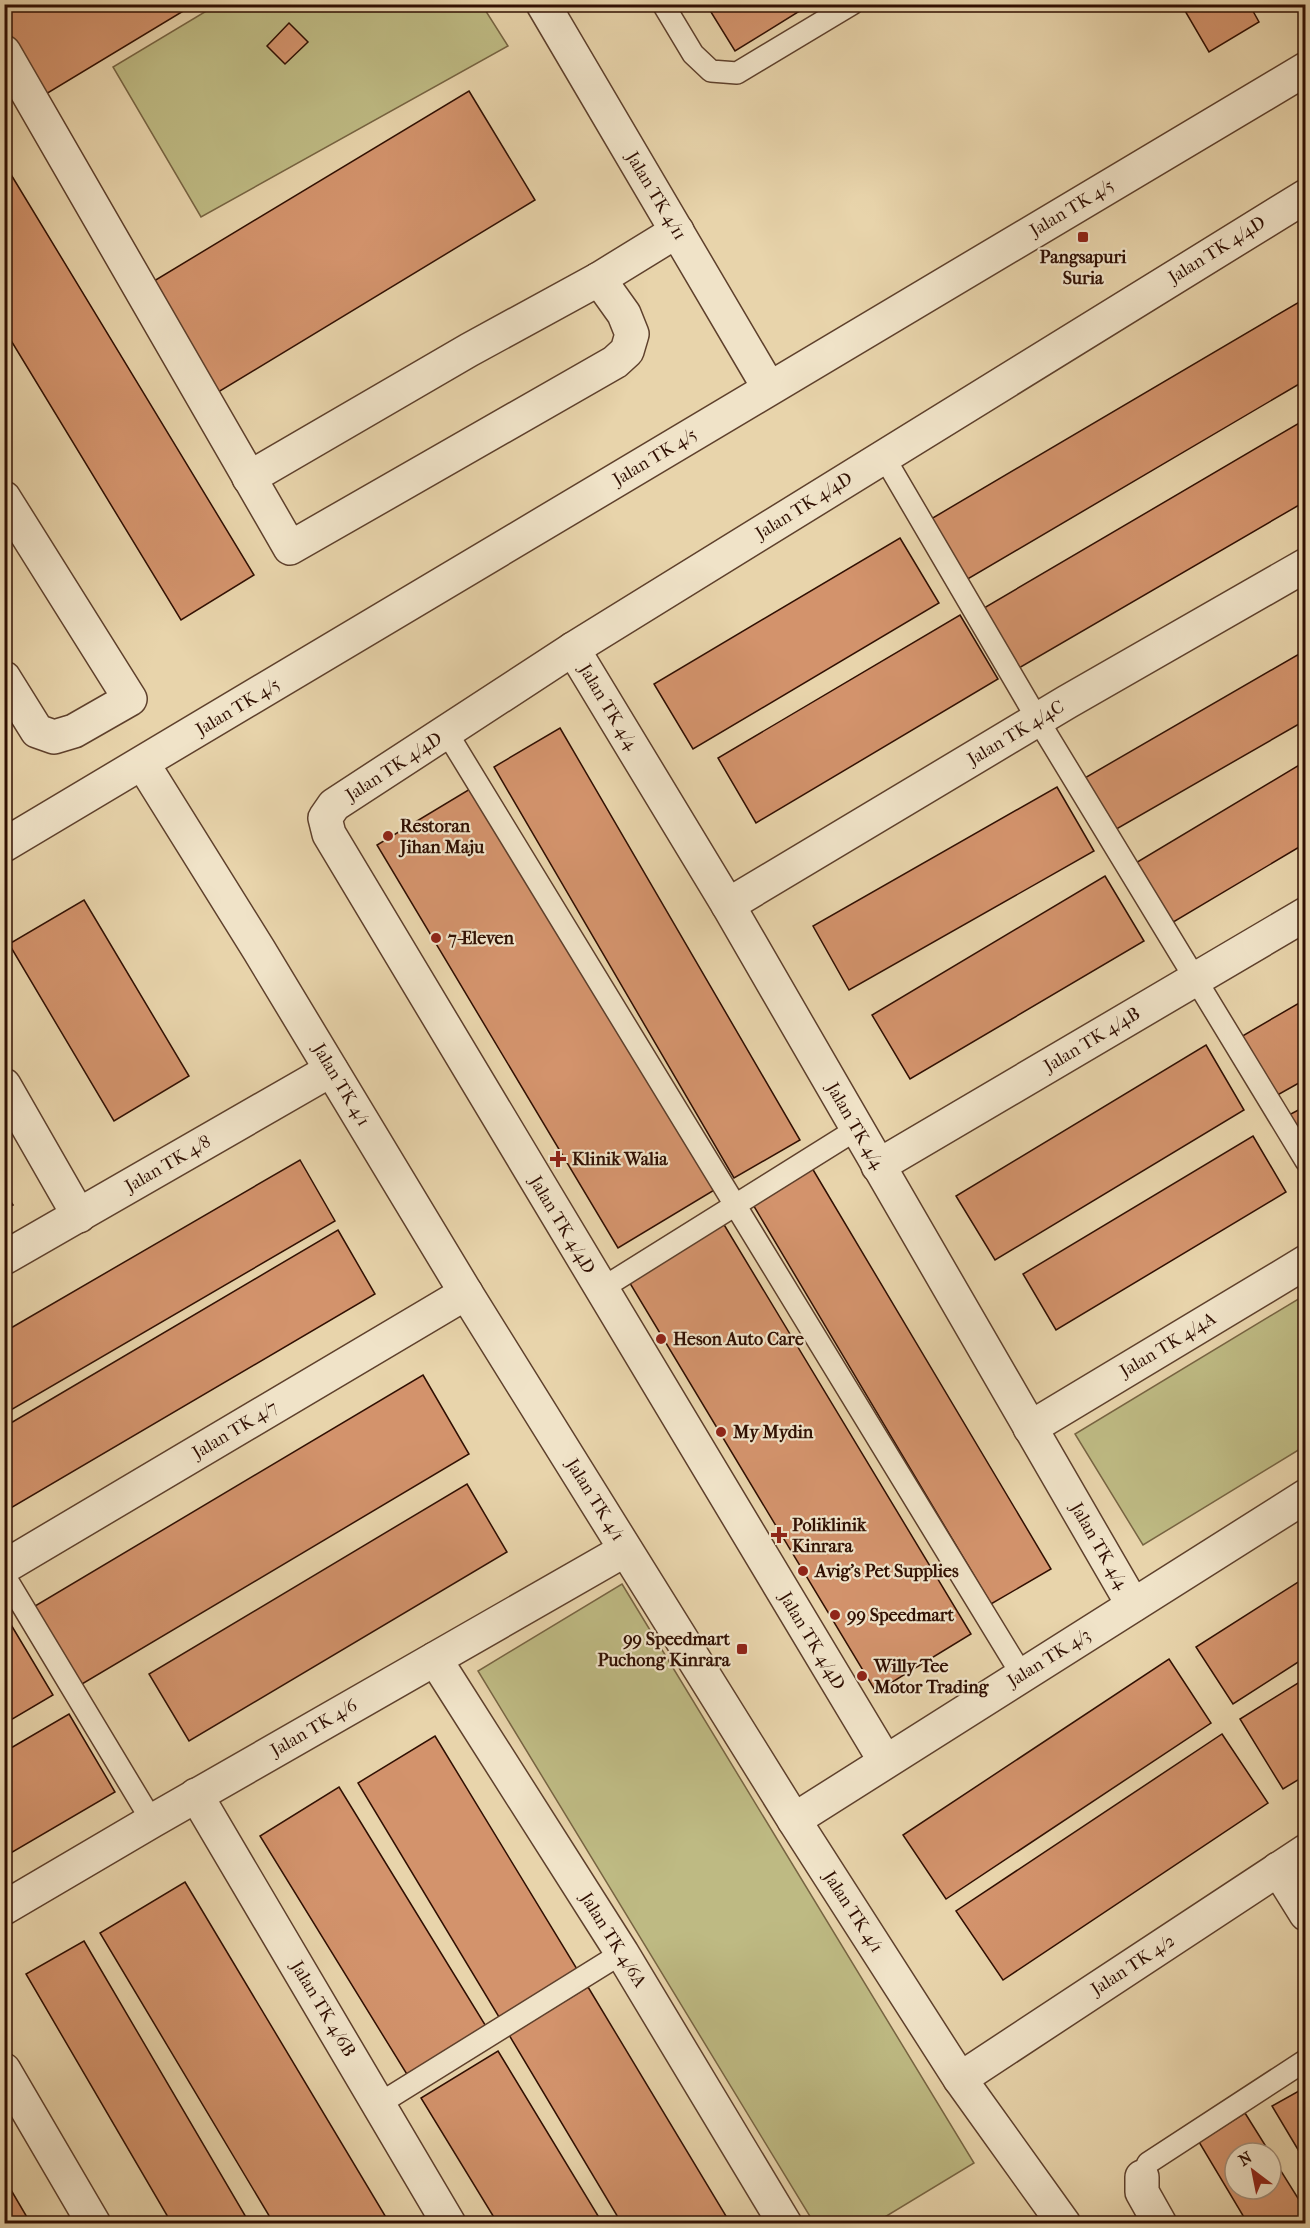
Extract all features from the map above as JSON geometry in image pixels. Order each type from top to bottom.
[{"type":"street","name":"Jalan TK 4/11","points":[[543,4],[769,388]]},
{"type":"street","points":[[4,52],[290,548],[615,362],[627,351],[633,334],[624,314],[599,279]]},
{"type":"street","name":"Jalan TK 4/5","points":[[4,846],[1305,69]]},
{"type":"street","name":"Jalan TK 4/4D","points":[[885,1761],[329,834],[325,818],[334,805],[573,649],[1305,196]]},
{"type":"street","points":[[249,478],[470,350],[599,279],[677,231]]},
{"type":"street","points":[[4,498],[130,699],[74,731],[54,737],[37,731],[4,678]]},
{"type":"street","name":"Jalan TK 4/4C","points":[[728,905],[1038,720],[1305,565]]},
{"type":"street","name":"Jalan TK 4/4","points":[[573,649],[728,905],[1133,1605]]},
{"type":"street","name":"Jalan TK 4/1","points":[[143,764],[332,1070],[466,1293],[794,1820],[960,2079],[1064,2223]]},
{"type":"street","name":"Jalan TK 4/4B","points":[[878,1166],[1305,914]]},
{"type":"street","name":"Jalan TK 4/8","points":[[4,1258],[332,1070]]},
{"type":"street","points":[[4,1085],[79,1216]]},
{"type":"street","name":"Jalan TK 4/4A","points":[[1030,1428],[1305,1262]]},
{"type":"street","name":"Jalan TK 4/7","points":[[4,1567],[466,1293]]},
{"type":"street","name":"Jalan TK 4/3","points":[[794,1820],[1305,1497]]},
{"type":"street","name":"Jalan TK 4/6","points":[[4,1908],[196,1795],[625,1550]]},
{"type":"street","name":"Jalan TK 4/6A","points":[[435,1659],[622,1953],[785,2223]]},
{"type":"street","name":"Jalan TK 4/6B","points":[[196,1795],[448,2223]]},
{"type":"street","name":"Jalan TK 4/2","points":[[960,2079],[1305,1851]]},
{"type":"street","points":[[1278,1869],[1305,1914]]},
{"type":"street","points":[[4,2070],[94,2223]]},
{"type":"street","points":[[1142,2177],[1142,2192],[1160,2223]]},
{"type":"lane","points":[[663,4],[693,54],[711,71],[736,73],[852,4]]},
{"type":"lane","points":[[884,457],[1038,720],[1305,1161]]},
{"type":"lane","points":[[447,733],[1022,1675]]},
{"type":"lane","points":[[601,1289],[857,1129]]},
{"type":"lane","points":[[4,1575],[152,1821]]},
{"type":"lane","points":[[379,2104],[622,1953]]},
{"type":"lane","points":[[1142,2177],[1148,2163],[1305,2060]]},
{"type":"shaded area","points":[[218,4],[482,5],[508,46],[201,217],[113,67]]},
{"type":"shaded area","points":[[1305,1295],[1305,1446],[1143,1545],[1075,1434]]},
{"type":"shaded area","points":[[622,1584],[974,2163],[875,2223],[814,2223],[478,1671]]},
{"type":"building","points":[[4,4],[195,4],[46,94],[4,25]]},
{"type":"building","points":[[706,4],[811,4],[735,51]]},
{"type":"building","points":[[1181,4],[1249,4],[1259,22],[1209,52]]},
{"type":"building","points":[[289,23],[308,42],[285,64],[267,46]]},
{"type":"building","points":[[469,91],[535,200],[215,394],[149,284]]},
{"type":"building","points":[[4,163],[254,575],[181,620],[4,329]]},
{"type":"building","points":[[1306,298],[1306,380],[966,580],[931,519]]},
{"type":"building","points":[[1306,419],[1306,501],[1019,668],[984,608]]},
{"type":"building","points":[[900,538],[939,603],[693,749],[654,684]]},
{"type":"building","points":[[960,615],[998,679],[756,823],[718,758]]},
{"type":"building","points":[[1306,650],[1306,720],[1113,831],[1083,779]]},
{"type":"building","points":[[560,728],[800,1140],[734,1178],[494,767]]},
{"type":"building","points":[[1306,761],[1306,843],[1170,924],[1134,864]]},
{"type":"building","points":[[475,786],[716,1189],[618,1248],[377,845]]},
{"type":"building","points":[[1057,787],[1094,851],[849,990],[813,926]]},
{"type":"building","points":[[1105,876],[1144,941],[910,1079],[872,1015]]},
{"type":"building","points":[[84,900],[189,1076],[114,1121],[9,944]]},
{"type":"building","points":[[1306,999],[1306,1079],[1274,1097],[1239,1038]]},
{"type":"building","points":[[1206,1045],[1244,1110],[995,1260],[956,1196]]},
{"type":"building","points":[[1306,1106],[1306,1153],[1285,1117]]},
{"type":"building","points":[[1253,1136],[1286,1192],[1056,1330],[1023,1274]]},
{"type":"building","points":[[300,1160],[335,1221],[4,1414],[4,1332]]},
{"type":"building","points":[[812,1168],[1051,1569],[991,1604],[752,1203]]},
{"type":"building","points":[[4,1191],[13,1205],[4,1210]]},
{"type":"building","points":[[723,1223],[971,1634],[876,1692],[628,1280]]},
{"type":"building","points":[[338,1230],[375,1294],[4,1512],[4,1427]]},
{"type":"building","points":[[423,1375],[469,1454],[77,1687],[30,1609]]},
{"type":"building","points":[[467,1484],[507,1552],[189,1741],[149,1674]]},
{"type":"building","points":[[1306,1577],[1306,1657],[1233,1704],[1196,1647]]},
{"type":"building","points":[[10,1623],[53,1695],[4,1724],[4,1627]]},
{"type":"building","points":[[1169,1659],[1211,1723],[946,1899],[903,1835]]},
{"type":"building","points":[[1306,1678],[1306,1775],[1283,1789],[1240,1719]]},
{"type":"building","points":[[69,1714],[115,1792],[4,1857],[4,1752]]},
{"type":"building","points":[[1222,1734],[1268,1803],[1003,1980],[956,1911]]},
{"type":"building","points":[[435,1736],[580,1974],[502,2022],[358,1783]]},
{"type":"building","points":[[339,1787],[487,2028],[408,2076],[260,1836]]},
{"type":"building","points":[[185,1882],[390,2224],[274,2224],[100,1933]]},
{"type":"building","points":[[84,1941],[250,2224],[172,2224],[26,1974]]},
{"type":"building","points":[[588,1987],[729,2221],[725,2224],[622,2224],[509,2035]]},
{"type":"building","points":[[498,2051],[603,2224],[498,2224],[421,2098]]},
{"type":"building","points":[[1306,2087],[1306,2163],[1272,2106]]},
{"type":"building","points":[[1245,2113],[1262,2141],[1223,2141],[1223,2182],[1199,2142]]},
{"type":"building","points":[[1283,2174],[1306,2211],[1306,2224],[1248,2224],[1234,2201],[1283,2201]]},
{"type":"building","points":[[4,2178],[31,2224],[4,2224]]},
{"type":"place","name":"Pangsapuri Suria","points":[[1083,237]]},
{"type":"place","name":"Restoran Jihan Maju","points":[[388,836]]},
{"type":"place","name":"7-Eleven","points":[[436,938]]},
{"type":"place","name":"Klinik Walia","points":[[558,1159]]},
{"type":"place","name":"Heson Auto Care","points":[[661,1339]]},
{"type":"place","name":"My Mydin","points":[[721,1432]]},
{"type":"place","name":"Poliklinik Kinrara","points":[[779,1535]]},
{"type":"place","name":"Avig's Pet Supplies","points":[[803,1571]]},
{"type":"place","name":"99 Speedmart","points":[[835,1615]]},
{"type":"place","name":"99 Speedmart Puchong Kinrara","points":[[742,1649]]},
{"type":"place","name":"Willy Tee Motor Trading","points":[[862,1676]]}]
